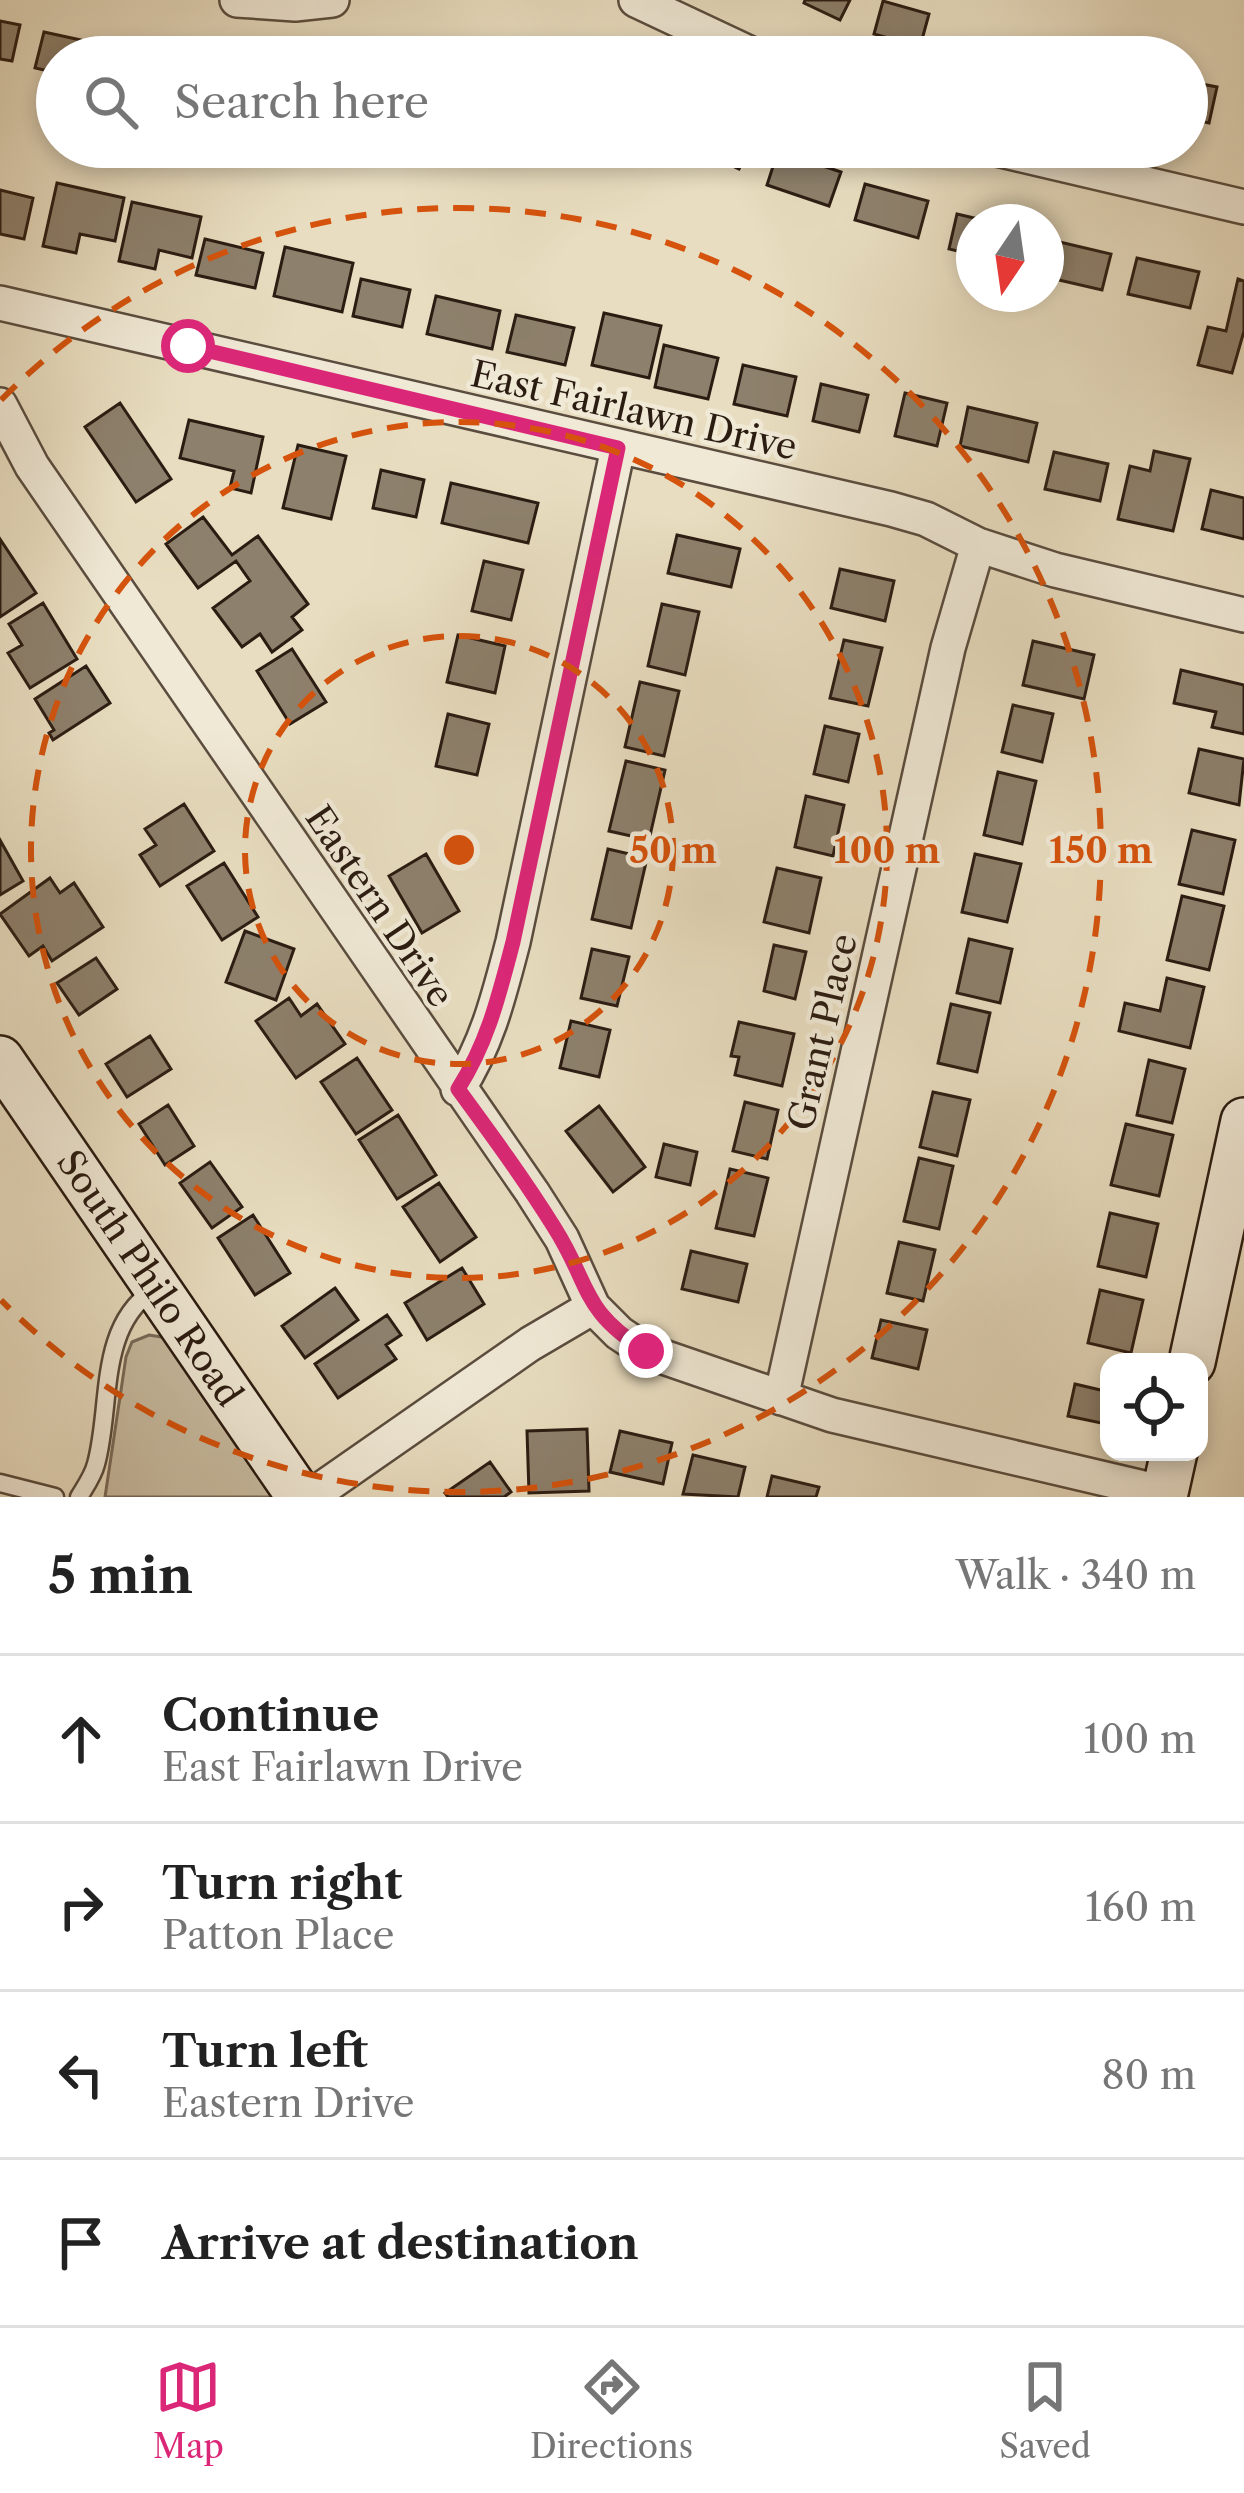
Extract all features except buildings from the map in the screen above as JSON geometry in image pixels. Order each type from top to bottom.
[{"type":"main road","name":"South Philo Road","points":[[0,1060],[300,1497]]},
{"type":"main road","points":[[1194,1353],[1244,1121]]},
{"type":"street","points":[[237,0],[295,4],[332,0]]},
{"type":"street","points":[[636,0],[712,36]]},
{"type":"street","points":[[1079,168],[1244,206]]},
{"type":"street","name":"East Fairlawn Drive","points":[[0,303],[892,509],[1055,570],[1244,615]]},
{"type":"street","name":"Eastern Drive","points":[[0,405],[32,466],[562,1239],[593,1306],[619,1334],[646,1351],[832,1415],[1168,1481]]},
{"type":"street","points":[[458,1089],[480,1055],[492,1023],[513,942],[618,448]]},
{"type":"street","name":"Grant Place","points":[[781,1398],[948,648],[978,545]]},
{"type":"street","points":[[310,1497],[530,1344],[593,1306]]},
{"type":"lane","points":[[79,1497],[96,1467],[112,1356],[122,1327],[140,1300],[158,1287]]},
{"type":"lane","points":[[0,1483],[55,1497]]},
{"type":"shaded area","points":[[149,1335],[167,1338],[277,1497],[105,1497],[126,1357],[132,1342]]},
{"type":"route","points":[[188,346],[618,448],[513,942],[492,1023],[480,1055],[458,1089],[562,1239],[600,1316],[646,1351]]}]
